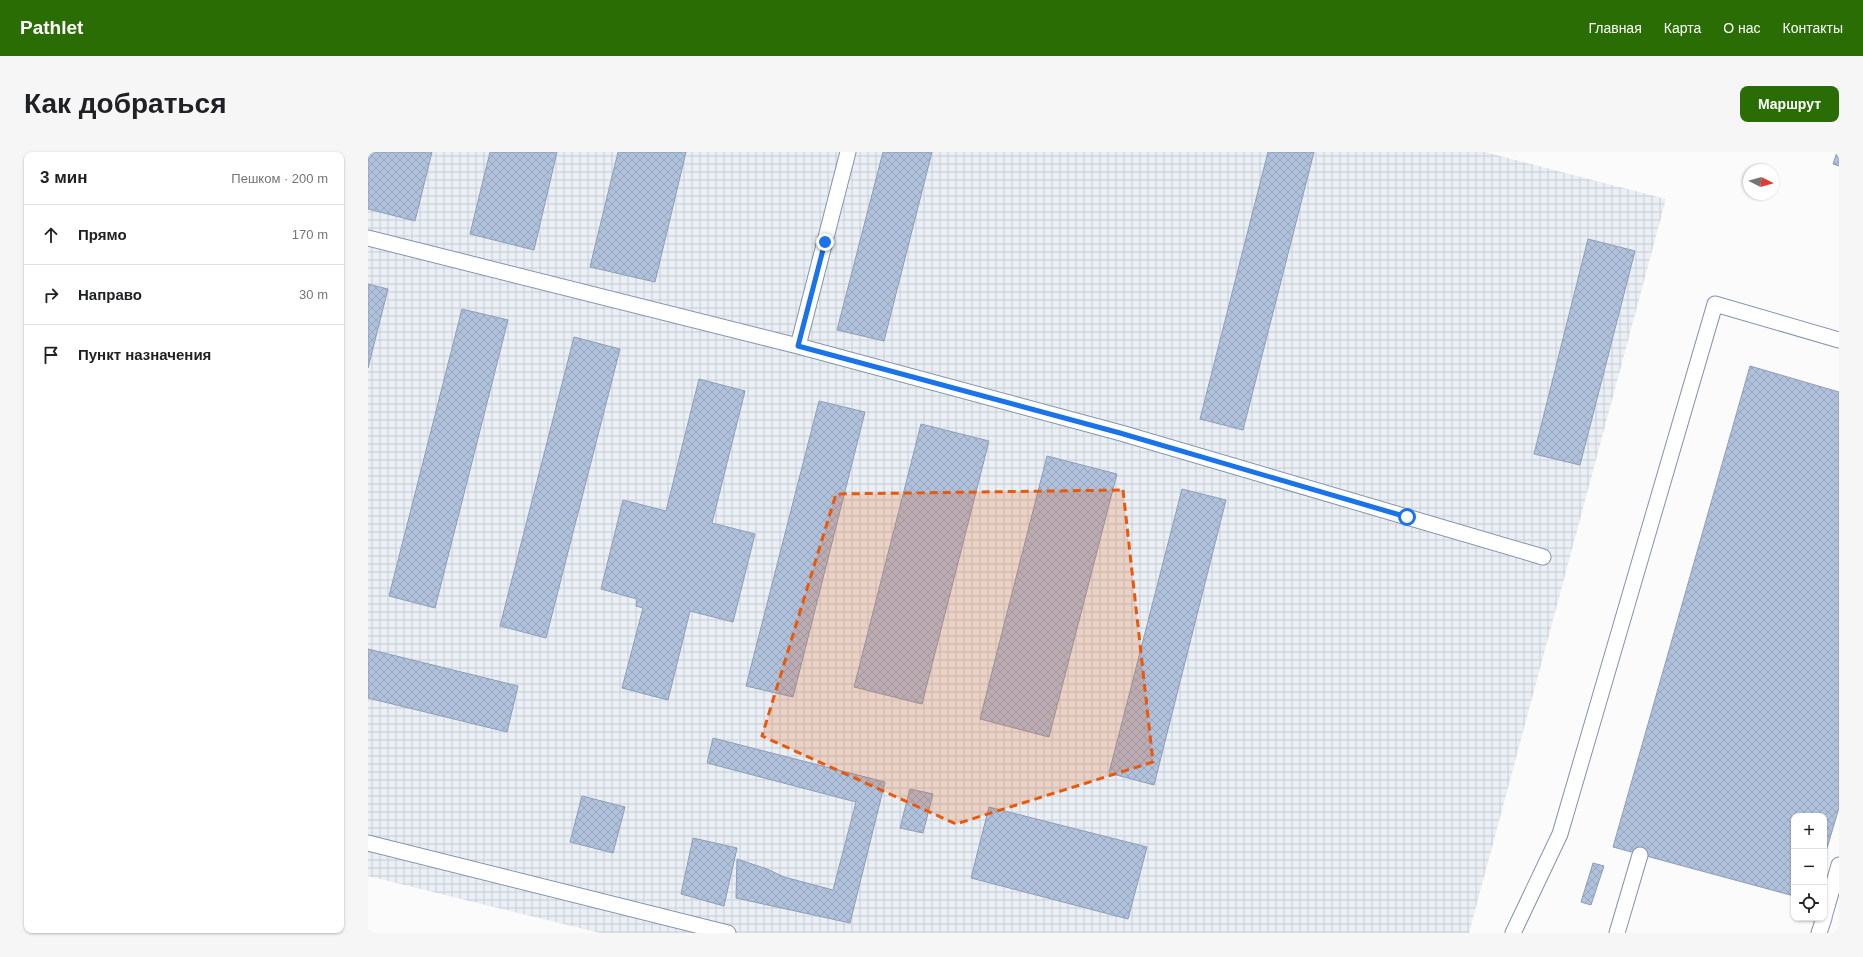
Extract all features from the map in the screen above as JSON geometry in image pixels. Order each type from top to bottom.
[{"type":"lane","points":[[798,346],[848,152]]},
{"type":"lane","points":[[368,238],[798,346],[1120,433],[1543,557]]},
{"type":"lane","points":[[1513,933],[1560,834],[1715,304],[1839,340]]},
{"type":"lane","points":[[368,843],[728,933]]},
{"type":"lane","points":[[1617,933],[1640,855]]},
{"type":"lane","points":[[1827,907],[1839,865]]},
{"type":"lane","points":[[1819,933],[1823,921]]},
{"type":"highlighted area","points":[[1123,490],[1153,762],[956,824],[762,736],[836,494]]},
{"type":"shaded area","points":[[368,152],[1485,152],[1666,199],[1469,933],[600,933],[368,876]]},
{"type":"building","points":[[368,152],[432,152],[415,221],[368,209]]},
{"type":"building","points":[[490,152],[557,152],[534,250],[470,234]]},
{"type":"building","points":[[618,152],[686,152],[655,282],[590,267]]},
{"type":"building","points":[[883,152],[932,152],[884,341],[837,330]]},
{"type":"building","points":[[1268,152],[1314,152],[1243,430],[1200,419]]},
{"type":"building","points":[[1837,152],[1839,152],[1839,166],[1833,164]]},
{"type":"building","points":[[1588,239],[1635,251],[1580,465],[1534,454]]},
{"type":"building","points":[[368,284],[388,289],[368,368]]},
{"type":"building","points":[[462,309],[508,320],[435,608],[389,596]]},
{"type":"building","points":[[574,337],[620,349],[546,638],[500,626]]},
{"type":"building","points":[[1750,366],[1839,392],[1839,808],[1827,848],[1827,813],[1791,813],[1791,895],[1613,847]]},
{"type":"building","points":[[699,379],[745,391],[712,523],[755,534],[733,622],[690,611],[668,700],[622,688],[643,608],[636,606],[637,599],[601,589],[623,500],[666,511]]},
{"type":"building","points":[[819,401],[865,412],[793,697],[746,686]]},
{"type":"building","points":[[921,424],[989,441],[922,704],[854,687]]},
{"type":"building","points":[[1047,456],[1117,474],[1049,737],[980,719]]},
{"type":"building","points":[[1182,489],[1226,500],[1154,785],[1109,773]]},
{"type":"building","points":[[368,649],[518,686],[507,732],[368,698]]},
{"type":"building","points":[[713,738],[885,782],[850,923],[736,898],[737,859],[767,869],[784,877],[833,890],[856,802],[707,763]]},
{"type":"building","points":[[910,789],[933,794],[923,833],[900,828]]},
{"type":"building","points":[[582,796],[625,807],[613,853],[570,842]]},
{"type":"building","points":[[989,807],[1147,847],[1128,919],[971,878]]},
{"type":"building","points":[[693,838],[737,848],[724,906],[681,894]]},
{"type":"building","points":[[1593,863],[1604,866],[1591,905],[1581,902]]},
{"type":"route","points":[[825,242],[798,346],[1120,433],[1407,517]]}]
